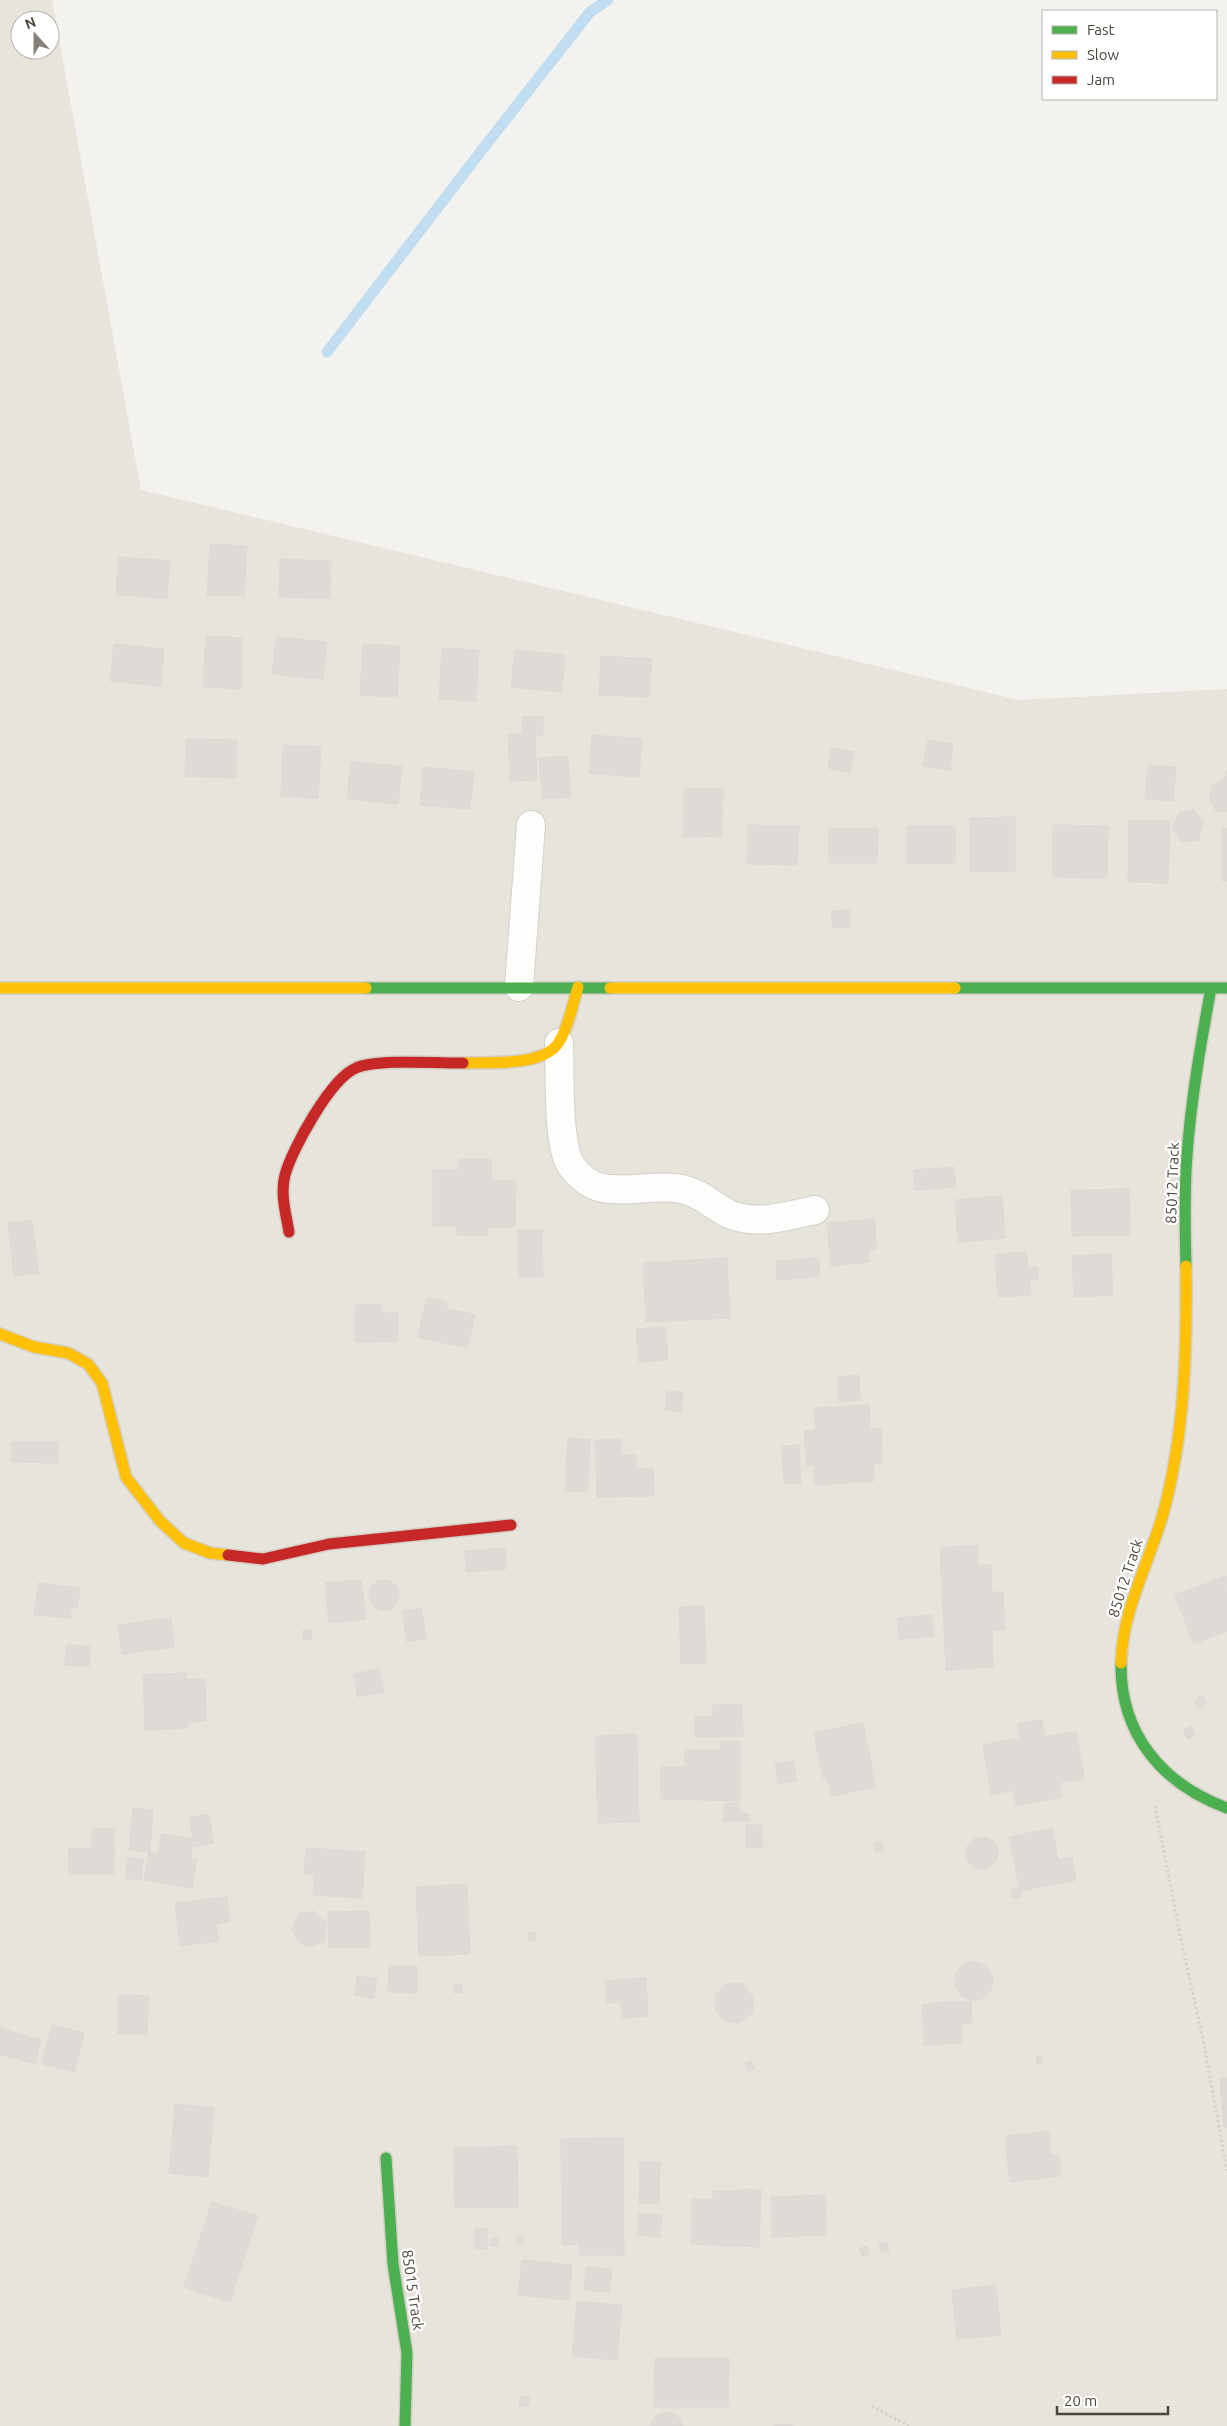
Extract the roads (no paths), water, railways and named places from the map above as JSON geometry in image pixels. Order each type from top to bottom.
[{"type":"street","points":[[519,987],[531,825]]},
{"type":"street","points":[[1,991],[519,987],[1227,988]]},
{"type":"street","points":[[578,987],[559,1042],[563,1122],[567,1157],[574,1169],[587,1181],[602,1188],[665,1186],[685,1189],[706,1198],[728,1213],[749,1219],[764,1220],[815,1210]]},
{"type":"street","name":"85012 Track","points":[[1211,988],[1196,1077],[1184,1182],[1184,1380],[1178,1443],[1163,1515],[1137,1584],[1123,1632],[1121,1664],[1125,1701],[1144,1749],[1174,1778],[1192,1792],[1227,1808]]},
{"type":"street","points":[[289,1232],[283,1200],[285,1175],[308,1124],[338,1081],[356,1068],[379,1064],[530,1060],[546,1055],[559,1042]]},
{"type":"street","points":[[0,1334],[34,1347],[68,1353],[88,1364],[102,1384],[126,1477],[160,1521],[184,1543],[210,1553],[263,1559],[295,1550],[329,1544],[511,1525]]},
{"type":"street","name":"85015 Track","points":[[386,2158],[393,2264],[407,2353],[405,2426]]},
{"type":"waterway","points":[[327,352],[590,12],[608,0]]}]
